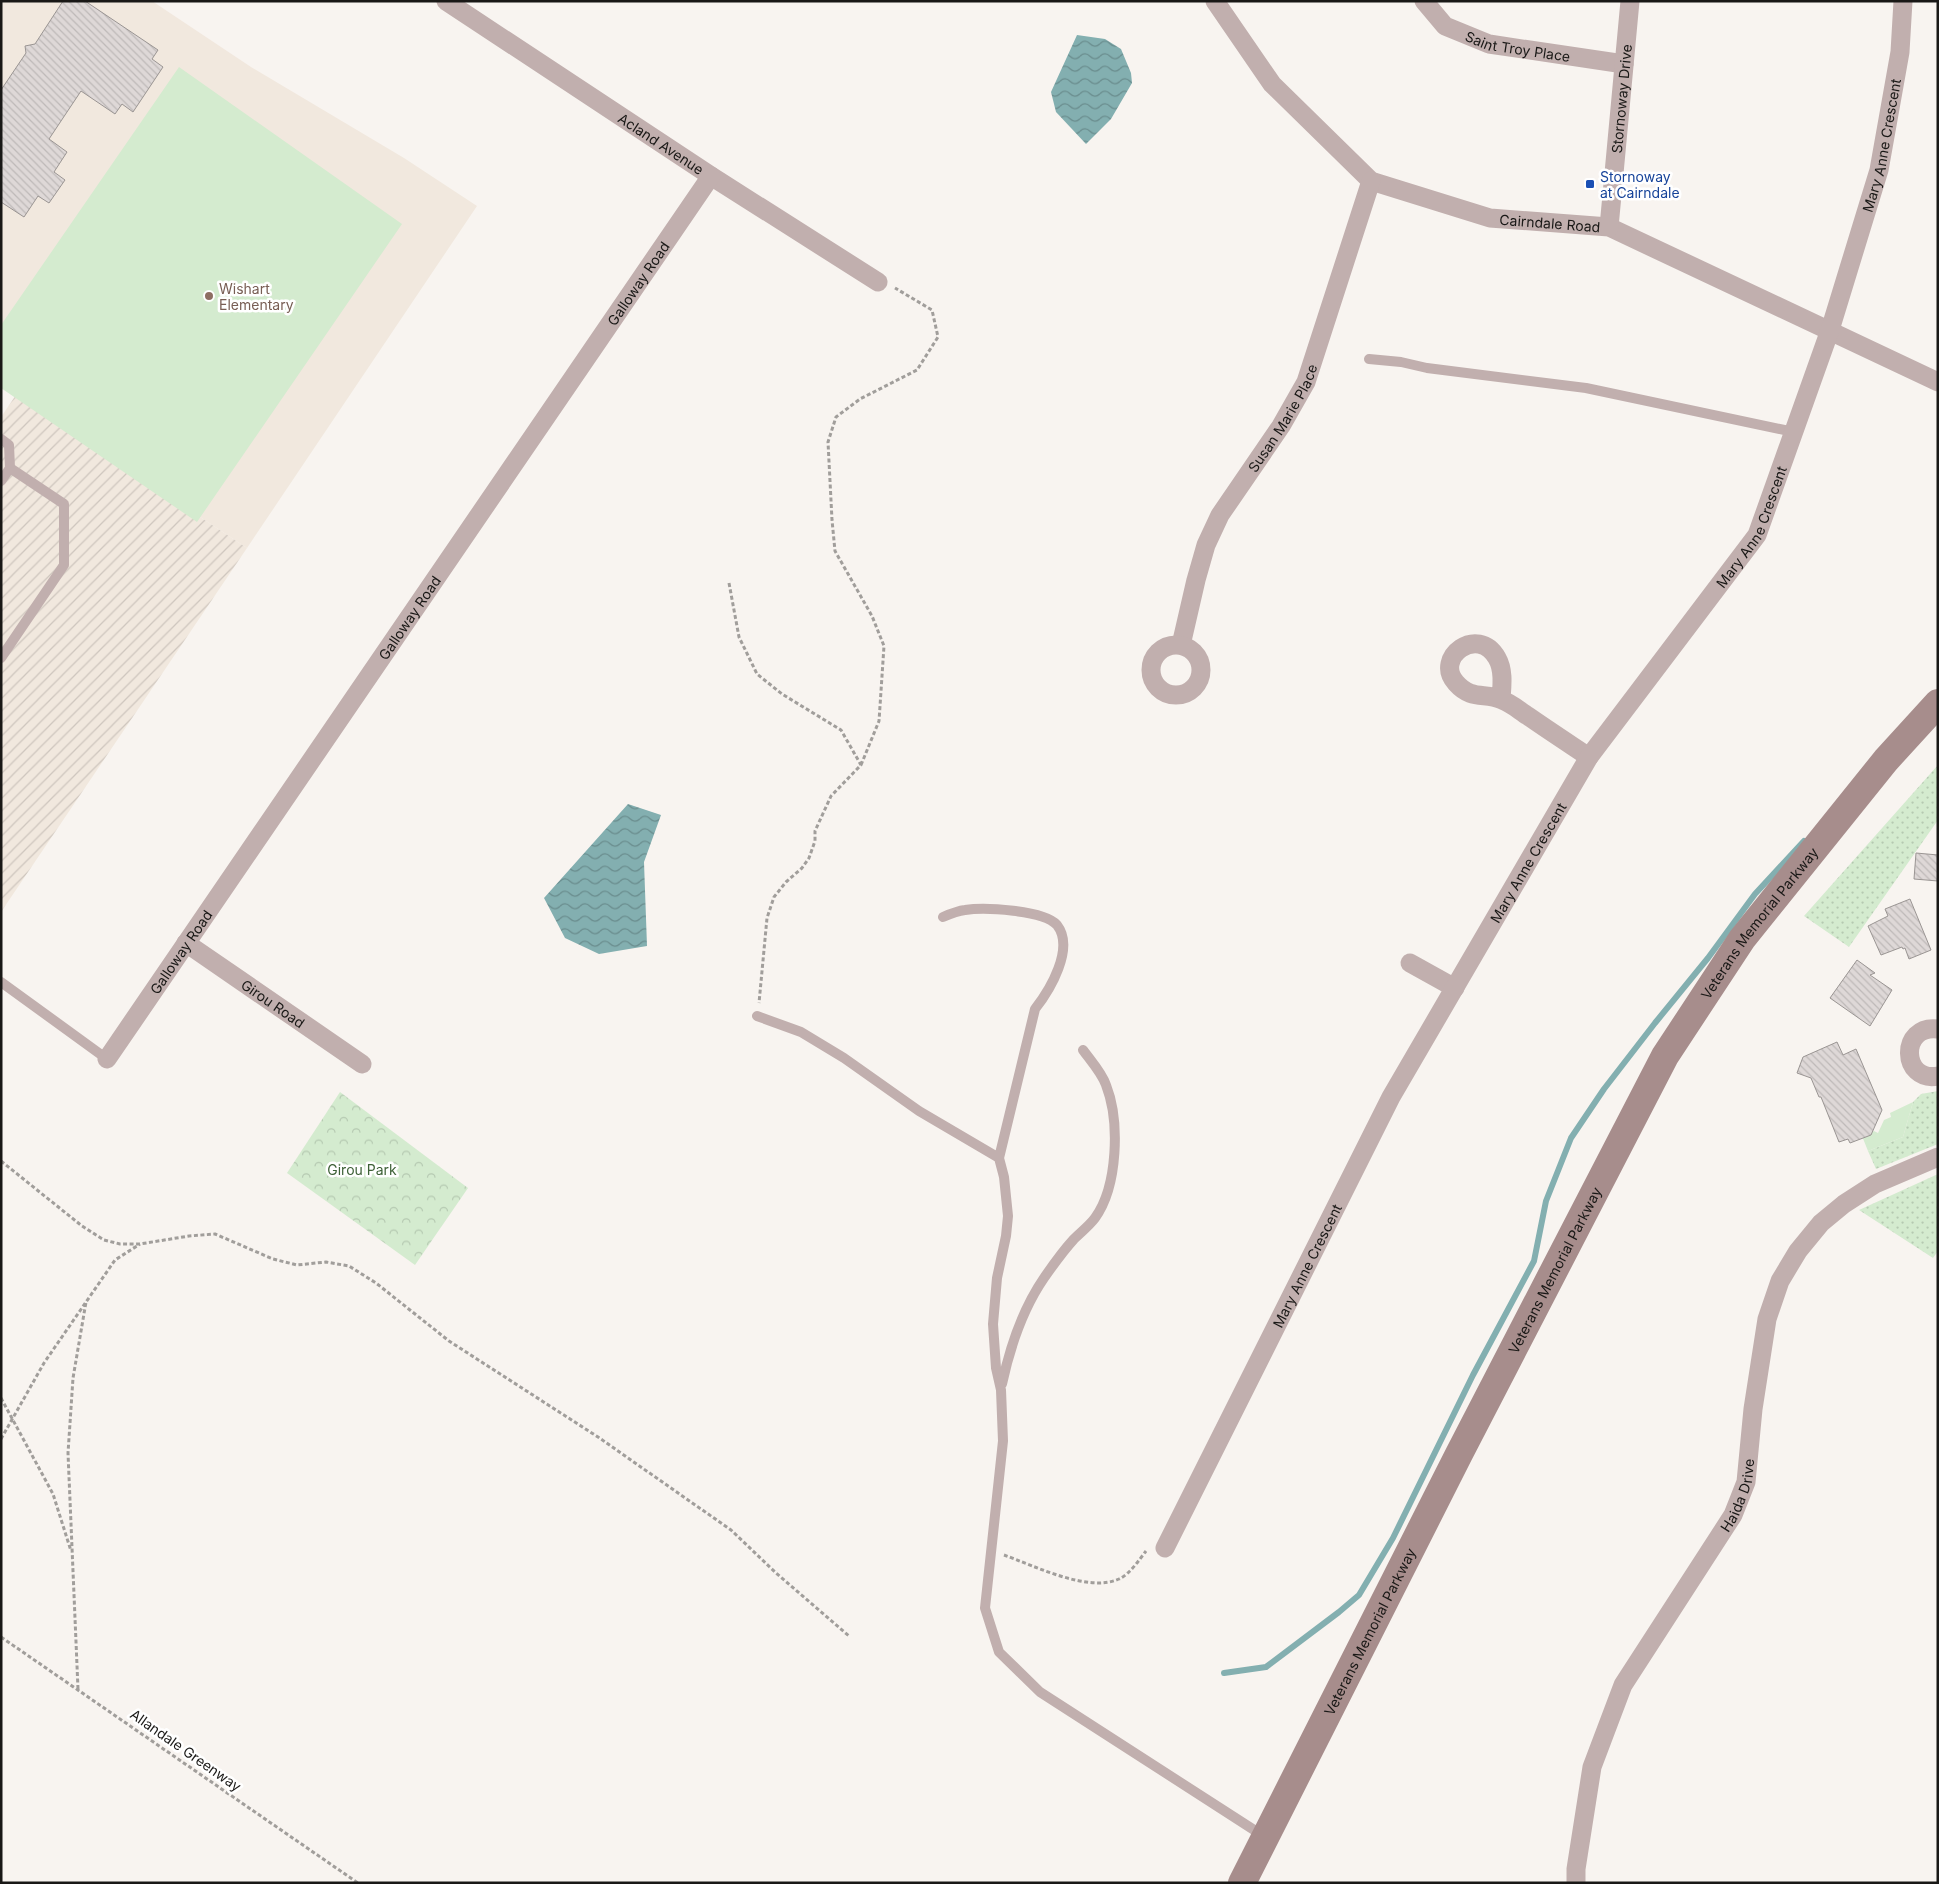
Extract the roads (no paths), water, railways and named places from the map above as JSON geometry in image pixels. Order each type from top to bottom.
[{"type":"main road","name":"Veterans Memorial Parkway","points":[[1242,1883],[1459,1454],[1665,1056],[1742,939],[1886,760],[1938,703]]},
{"type":"street","name":"Acland Avenue","points":[[446,1],[711,176],[878,282]]},
{"type":"street","name":"Cairndale Road","points":[[1215,1],[1272,84],[1371,181],[1490,218],[1609,227],[1938,382]]},
{"type":"street","name":"Saint Troy Place","points":[[1424,1],[1444,26],[1489,44],[1624,64]]},
{"type":"street","name":"Stornoway Drive","points":[[1609,227],[1630,1]]},
{"type":"street","name":"Mary Anne Crescent","points":[[1165,1548],[1391,1097],[1589,757],[1757,534],[1830,330],[1879,170],[1900,52],[1903,1]]},
{"type":"street","name":"Galloway Road","points":[[107,1059],[711,176]]},
{"type":"street","name":"Susan Marie Place","points":[[1181,645],[1206,545],[1220,515],[1281,426],[1306,382],[1371,181]]},
{"type":"street","points":[[1501,699],[1589,757]]},
{"type":"street","name":"Girou Road","points":[[186,943],[362,1064]]},
{"type":"street","points":[[1410,963],[1455,988]]},
{"type":"street","points":[[1938,1029],[1931,1028],[1921,1031],[1913,1039],[1909,1049],[1910,1060],[1915,1070],[1924,1076],[1938,1076]]},
{"type":"street","name":"Haida Drive","points":[[1576,1883],[1576,1869],[1592,1767],[1623,1685],[1733,1516],[1746,1482],[1753,1409],[1767,1319],[1780,1281],[1798,1251],[1821,1223],[1844,1204],[1875,1184],[1938,1157]]},
{"type":"lane","points":[[1369,359],[1586,388],[1794,432]]},
{"type":"lane","points":[[1,439],[10,445],[10,468],[1,481]]},
{"type":"lane","points":[[1,658],[64,564],[64,504],[10,468]]},
{"type":"lane","points":[[943,917],[963,910],[990,909],[1016,912],[1050,919],[1060,930],[1063,938],[1060,966],[1054,981],[1046,996],[1035,1008],[999,1158],[1004,1177],[1008,1216],[1006,1236],[997,1278],[993,1324],[995,1354],[1001,1390],[1004,1441],[985,1608],[999,1652],[1040,1692],[1265,1837]]},
{"type":"lane","points":[[1,982],[107,1059]]},
{"type":"lane","points":[[757,1016],[801,1032],[844,1058],[919,1111],[999,1158]]},
{"type":"lane","points":[[1001,1390],[1007,1361],[1028,1306],[1058,1258],[1094,1219],[1100,1210],[1107,1190],[1112,1168],[1114,1144],[1111,1102],[1106,1084],[1084,1050]]},
{"type":"water","points":[[1077,35],[1105,39],[1121,49],[1131,73],[1132,83],[1111,119],[1086,144],[1056,112],[1051,92]]},
{"type":"water","points":[[628,804],[661,815],[644,862],[647,946],[599,954],[565,938],[544,898]]},
{"type":"waterway","points":[[1224,1673],[1266,1667],[1359,1595],[1393,1538],[1473,1375],[1534,1261],[1546,1201],[1571,1138],[1604,1089],[1708,958],[1755,894],[1804,841]]},
{"type":"place","name":"Stornoway at Cairndale","points":[[1590,184]]},
{"type":"place","name":"Wishart Elementary","points":[[209,296]]},
{"type":"park label","name":"Girou Park","points":[[362,1169]]}]
